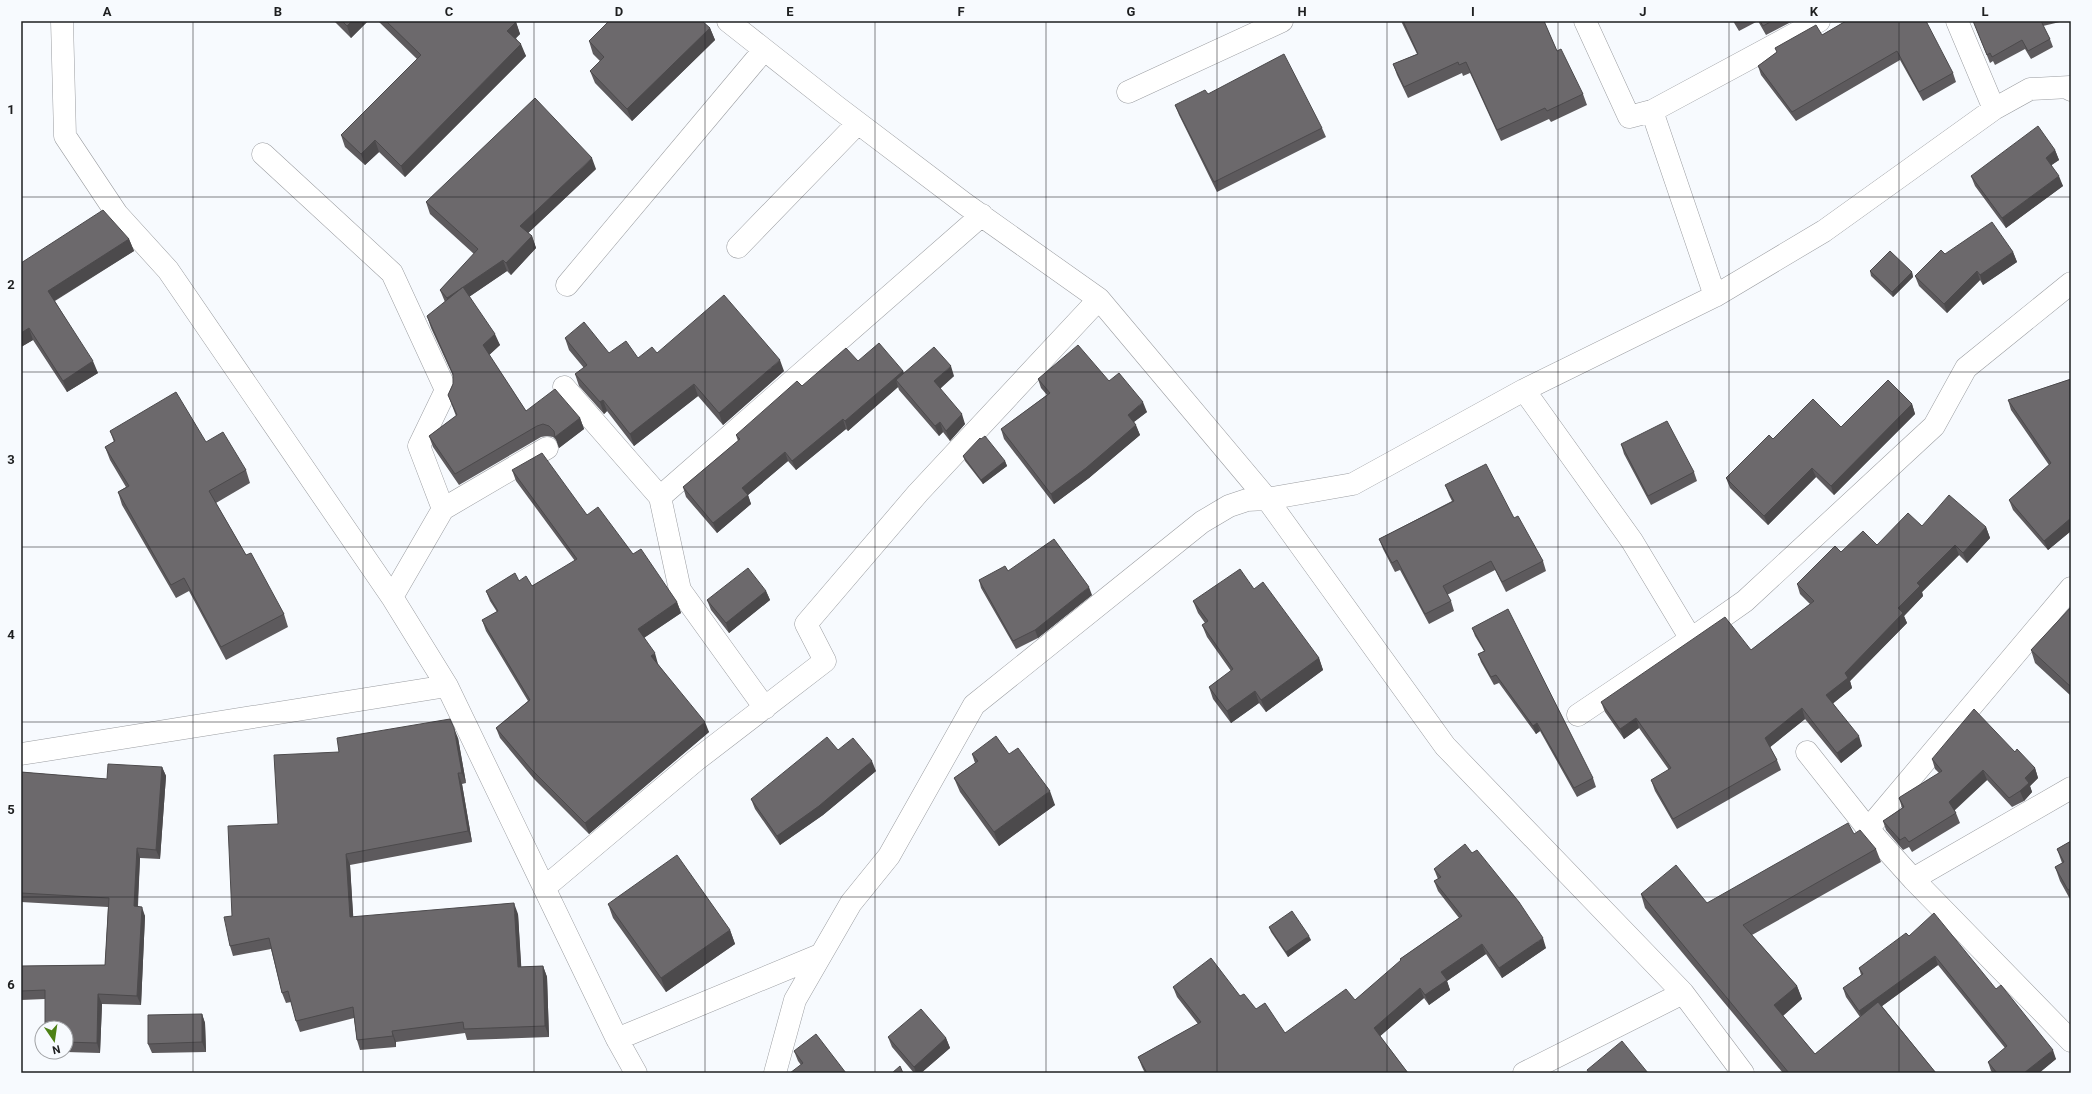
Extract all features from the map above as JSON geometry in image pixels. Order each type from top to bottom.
[{"type":"street","points":[[62,21],[65,136],[117,214],[168,270],[392,597],[447,686],[634,1073]]},
{"type":"street","points":[[728,21],[858,123],[1099,299],[1267,499],[1445,746],[1684,993],[1743,1073]]},
{"type":"street","points":[[1128,92],[1282,21]]},
{"type":"street","points":[[1585,21],[1629,117],[1652,111],[1819,21]]},
{"type":"street","points":[[1957,21],[1994,109]]},
{"type":"street","points":[[567,285],[764,50]]},
{"type":"street","points":[[775,1073],[794,1000],[851,903],[889,856],[974,705],[1202,522],[1229,506],[1247,500],[1267,499],[1353,484],[1524,390],[1715,296],[1824,230],[1994,109],[2030,89],[2071,86]]},
{"type":"street","points":[[1652,111],[1715,296]]},
{"type":"street","points":[[738,247],[858,123]]},
{"type":"street","points":[[264,154],[392,273],[446,390],[419,446],[443,509]]},
{"type":"street","points":[[660,497],[982,215]]},
{"type":"street","points":[[1578,715],[1745,601],[1934,426],[1966,368],[2071,283]]},
{"type":"street","points":[[544,888],[695,761],[825,661],[806,624],[918,493],[1099,299]]},
{"type":"street","points":[[564,388],[660,497],[680,590],[765,708]]},
{"type":"street","points":[[1524,390],[1632,541],[1691,639]]},
{"type":"street","points":[[392,597],[443,509],[547,448]]},
{"type":"street","points":[[1868,829],[2071,588]]},
{"type":"street","points":[[23,749],[447,686]]},
{"type":"street","points":[[1807,752],[1868,829],[1913,879],[2071,1041]]},
{"type":"street","points":[[1913,879],[2071,788]]},
{"type":"street","points":[[617,1039],[820,955]]},
{"type":"street","points":[[1524,1073],[1684,993]]},
{"type":"building","points":[[342,21],[352,21],[347,26]]},
{"type":"building","points":[[386,21],[515,21],[516,22],[507,31],[521,44],[401,166],[375,140],[361,154],[341,135],[421,55]]},
{"type":"building","points":[[609,21],[702,21],[710,28],[627,109],[590,71],[604,57],[589,41]]},
{"type":"building","points":[[1403,21],[1544,21],[1557,51],[1561,49],[1583,94],[1547,111],[1545,108],[1497,130],[1466,62],[1459,65],[1458,62],[1404,87],[1393,64],[1418,54]]},
{"type":"building","points":[[1760,21],[1772,21],[1763,26]]},
{"type":"building","points":[[1846,21],[1926,21],[1953,73],[1919,92],[1897,51],[1792,112],[1758,66],[1777,52],[1775,48],[1816,25],[1822,35]]},
{"type":"building","points":[[1973,21],[2041,21],[2050,39],[2028,51],[2022,40],[1992,57],[1990,53],[1987,55]]},
{"type":"building","points":[[1284,54],[1322,128],[1214,182],[1175,105],[1205,90],[1208,94]]},
{"type":"building","points":[[535,98],[592,158],[520,226],[532,236],[506,263],[503,260],[447,298],[440,290],[478,249],[426,202]]},
{"type":"building","points":[[2038,126],[2055,150],[2046,158],[2059,176],[2002,218],[1971,176]]},
{"type":"building","points":[[103,210],[129,239],[48,291],[93,361],[63,381],[29,328],[21,333],[21,263]]},
{"type":"building","points":[[1992,222],[2013,252],[1980,275],[1977,271],[1944,304],[1915,276],[1941,250],[1945,254]]},
{"type":"building","points":[[1890,251],[1912,272],[1892,292],[1870,271]]},
{"type":"building","points":[[463,287],[495,334],[483,345],[526,411],[555,389],[580,418],[555,437],[554,431],[549,426],[543,424],[537,426],[455,474],[429,436],[457,415],[448,395],[453,384],[453,374],[427,316]]},
{"type":"building","points":[[724,295],[780,360],[719,413],[694,384],[630,434],[603,400],[600,402],[575,374],[587,365],[565,338],[584,322],[609,353],[626,341],[638,358],[652,347],[657,353]]},
{"type":"building","points":[[879,343],[903,371],[845,421],[843,419],[792,461],[785,452],[742,488],[748,495],[713,523],[683,487],[740,439],[736,435],[797,381],[802,386],[846,348],[858,361]]},
{"type":"building","points":[[1078,345],[1109,381],[1119,373],[1143,402],[1128,415],[1136,425],[1086,468],[1051,494],[1001,429],[1050,393],[1038,379]]},
{"type":"building","points":[[934,347],[951,366],[934,381],[962,414],[946,431],[940,422],[935,426],[896,380]]},
{"type":"building","points":[[2071,379],[2071,518],[2044,541],[2009,500],[2051,463],[2008,400]]},
{"type":"building","points":[[1888,380],[1912,404],[1831,486],[1812,468],[1764,516],[1726,478],[1769,435],[1773,439],[1813,399],[1841,427]]},
{"type":"building","points":[[176,392],[206,442],[223,432],[246,470],[209,491],[246,555],[251,553],[284,614],[221,647],[184,578],[171,585],[118,492],[129,486],[105,447],[115,441],[110,431]]},
{"type":"building","points":[[1667,421],[1694,472],[1648,496],[1621,444]]},
{"type":"building","points":[[985,436],[1005,461],[981,480],[963,456],[980,438],[981,439]]},
{"type":"building","points":[[542,453],[587,515],[598,507],[633,554],[641,549],[677,602],[638,629],[655,653],[651,656],[705,722],[585,823],[531,769],[496,728],[530,700],[482,620],[498,611],[486,591],[515,573],[519,581],[526,576],[532,586],[577,559],[512,470]]},
{"type":"building","points":[[1486,464],[1514,518],[1518,516],[1543,561],[1502,582],[1491,561],[1443,586],[1451,601],[1425,614],[1397,560],[1392,563],[1379,539],[1454,501],[1445,485]]},
{"type":"building","points":[[1949,495],[1986,527],[1963,553],[1955,545],[1917,583],[1920,586],[1898,608],[1903,613],[1845,673],[1848,678],[1826,695],[1859,736],[1837,753],[1802,708],[1765,738],[1777,760],[1673,819],[1651,780],[1671,768],[1636,718],[1620,729],[1601,702],[1725,617],[1751,650],[1814,601],[1797,584],[1835,546],[1841,552],[1863,531],[1877,545],[1908,513],[1922,526]]},
{"type":"building","points":[[1054,539],[1089,587],[1035,630],[1013,641],[979,580],[1005,566],[1008,571]]},
{"type":"building","points":[[748,568],[766,591],[726,623],[707,600]]},
{"type":"building","points":[[1240,569],[1254,589],[1263,582],[1319,658],[1261,700],[1255,691],[1227,711],[1209,687],[1233,669],[1202,625],[1208,621],[1193,601]]},
{"type":"building","points":[[2071,607],[2071,687],[2031,650]]},
{"type":"building","points":[[1508,609],[1593,778],[1574,788],[1537,723],[1533,726],[1496,675],[1491,677],[1478,654],[1485,651],[1472,628]]},
{"type":"building","points":[[1974,709],[2015,752],[2017,749],[2035,768],[2025,778],[2029,783],[2009,798],[1983,770],[1949,802],[1956,813],[1909,842],[1905,837],[1900,840],[1883,821],[1904,807],[1899,798],[1900,797],[1942,771],[1932,759]]},
{"type":"building","points":[[450,719],[454,728],[462,773],[458,773],[468,831],[346,854],[350,917],[514,903],[518,967],[543,966],[545,1026],[464,1029],[463,1022],[392,1031],[393,1036],[357,1040],[353,1007],[296,1021],[288,991],[282,993],[269,938],[230,946],[224,917],[232,916],[228,826],[278,824],[274,755],[339,752],[337,738]]},
{"type":"building","points":[[996,736],[1009,754],[1018,748],[1050,791],[994,832],[954,778],[978,761],[972,754]]},
{"type":"building","points":[[827,737],[838,750],[853,738],[872,761],[819,806],[777,836],[751,799]]},
{"type":"building","points":[[108,764],[162,767],[156,850],[137,848],[134,906],[142,907],[137,996],[98,994],[97,1043],[74,1042],[74,1020],[45,1020],[45,990],[21,991],[21,966],[105,965],[109,898],[21,893],[21,772],[107,779]]},
{"type":"building","points":[[1848,823],[1854,834],[1860,830],[1876,849],[1743,925],[1797,986],[1774,1005],[1815,1054],[1878,1002],[1936,1073],[1789,1073],[1641,894],[1676,865],[1707,903]]},
{"type":"building","points":[[2071,841],[2071,888],[2068,890],[2055,867],[2064,862],[2057,849]]},
{"type":"building","points":[[1465,844],[1472,853],[1477,850],[1519,902],[1543,938],[1499,968],[1482,944],[1441,972],[1447,980],[1425,995],[1420,988],[1374,1028],[1408,1073],[1147,1073],[1138,1057],[1201,1022],[1173,987],[1211,958],[1240,996],[1244,994],[1256,1009],[1265,1003],[1285,1033],[1346,989],[1355,1000],[1401,960],[1400,959],[1462,916],[1434,881],[1441,877],[1434,869]]},
{"type":"building","points":[[677,855],[730,930],[661,978],[608,904]]},
{"type":"building","points":[[1292,911],[1309,936],[1286,952],[1269,927]]},
{"type":"building","points":[[1934,913],[1996,989],[2001,985],[2053,1050],[2024,1073],[1997,1073],[1988,1062],[2007,1046],[1935,956],[1859,1011],[1843,988],[1863,974],[1859,968],[1906,933],[1909,936]]},
{"type":"building","points":[[921,1009],[946,1038],[914,1067],[888,1037]]},
{"type":"building","points":[[202,1014],[202,1042],[148,1044],[148,1015]]},
{"type":"building","points":[[816,1034],[846,1073],[790,1073],[803,1063],[794,1051]]},
{"type":"building","points":[[1622,1041],[1648,1073],[1589,1073],[1587,1070]]},
{"type":"building","points":[[900,1066],[903,1073],[892,1073]]}]
